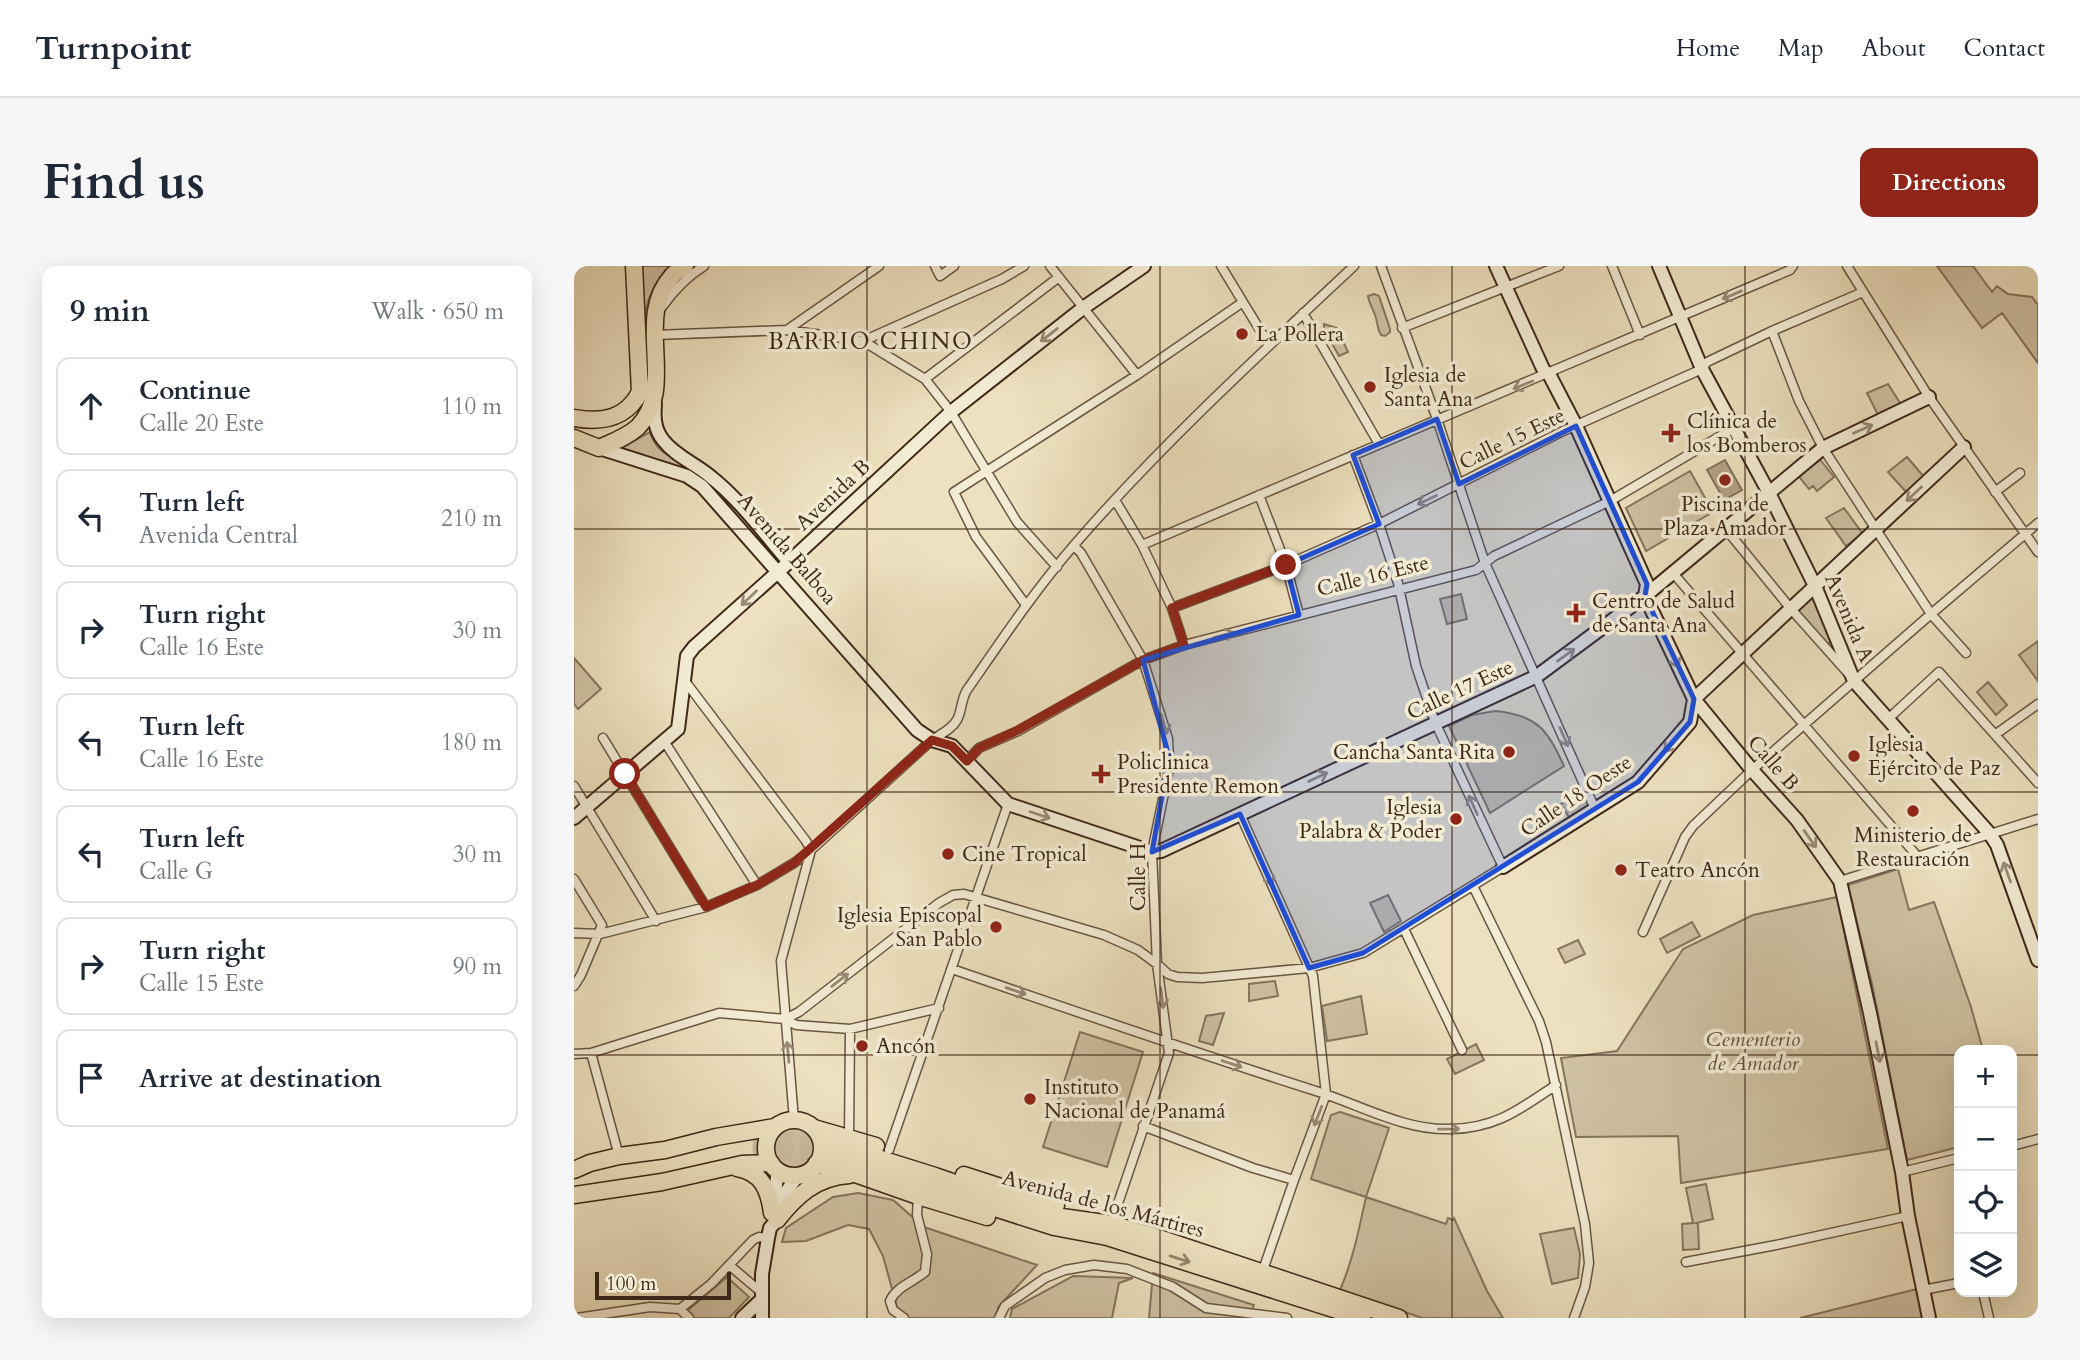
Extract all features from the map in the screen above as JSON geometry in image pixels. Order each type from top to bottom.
[{"type":"highway","points":[[574,418],[596,420],[617,416],[634,403],[640,392],[634,266]]},
{"type":"highway","points":[[599,448],[627,436],[646,416],[656,393],[655,327],[660,297],[671,277],[685,266]]},
{"type":"highway","name":"Avenida Balboa","points":[[574,438],[599,448]]},
{"type":"highway","points":[[574,1170],[619,1156],[665,1150],[716,1137],[775,1127],[794,1120],[807,1123],[840,1146],[889,1150],[1111,1224]]},
{"type":"highway","points":[[775,1127],[767,1141],[768,1156],[784,1174],[798,1175],[811,1170],[821,1150],[814,1128]]},
{"type":"highway","points":[[574,1178],[606,1167],[666,1161],[727,1145],[753,1147],[731,1156],[666,1172],[613,1179],[574,1189]]},
{"type":"highway","name":"Avenida de los Mártires","points":[[840,1146],[1024,1207],[1062,1217],[1111,1224],[1399,1318]]},
{"type":"highway","name":"Avenida de los Mártires","points":[[840,1146],[1054,1227],[1107,1237],[1362,1318]]},
{"type":"highway","points":[[574,1195],[662,1182],[742,1164],[775,1167]]},
{"type":"highway","points":[[816,1164],[1056,1237],[1147,1249]]},
{"type":"highway","points":[[727,1167],[753,1172],[761,1179],[767,1189],[772,1224]]},
{"type":"highway","points":[[772,1224],[806,1189],[830,1178],[856,1174]]},
{"type":"street","points":[[704,266],[678,285],[655,327],[787,330],[863,341],[925,379],[951,412],[1017,523],[1057,567]]},
{"type":"street","points":[[787,330],[879,266]]},
{"type":"street","points":[[934,266],[940,276],[954,266]]},
{"type":"street","points":[[863,341],[1002,279],[1024,266]]},
{"type":"street","points":[[1050,266],[1137,375]]},
{"type":"street","name":"Avenida B","points":[[574,818],[678,729],[687,656],[694,646],[951,412],[1083,308],[1144,266]]},
{"type":"street","points":[[1221,266],[1269,345]]},
{"type":"street","points":[[574,933],[656,921],[706,907],[757,885],[811,850],[932,740],[951,728],[958,719],[963,696],[1026,605],[1073,546],[1269,345],[1354,266]]},
{"type":"street","points":[[1381,266],[1437,419],[1485,563],[1595,809]]},
{"type":"street","name":"Calle B","points":[[1496,266],[1544,370],[1549,374],[1576,426],[1647,584],[1645,596],[1694,699],[1797,820],[1840,881],[1870,1013],[1929,1318]]},
{"type":"street","points":[[1402,328],[1559,266]]},
{"type":"street","points":[[1612,266],[1640,335]]},
{"type":"street","name":"Avenida A","points":[[1659,266],[1702,369],[1769,493],[1815,586],[1854,681],[1990,834],[1997,845],[2038,960]]},
{"type":"street","points":[[1142,545],[1640,335],[1790,270],[1793,266]]},
{"type":"street","points":[[1847,266],[1929,397],[2038,552]]},
{"type":"street","points":[[925,379],[1059,277]]},
{"type":"street","name":"Calle 15 Este","points":[[1172,608],[1286,565],[1379,524],[1561,432],[1702,369],[1707,362],[1863,292]]},
{"type":"street","points":[[1026,605],[976,537],[954,492],[1137,375],[1243,302]]},
{"type":"street","points":[[1303,313],[1379,444]]},
{"type":"street","points":[[1772,331],[1799,401],[1823,448],[1931,614],[1966,653]]},
{"type":"street","name":"Avenida Balboa","points":[[656,393],[656,429],[663,440],[917,730],[932,740]]},
{"type":"street","name":"Calle 17 Este","points":[[1152,852],[1161,851],[1537,676],[1645,596],[1823,448],[1929,397]]},
{"type":"street","name":"Calle 16 Este","points":[[967,761],[979,748],[1018,730],[1143,660],[1184,645],[1476,570],[1494,556],[1610,502],[1734,428]]},
{"type":"street","name":"Calle 18 Oeste","points":[[976,898],[1104,935],[1138,950],[1168,974],[1178,977],[1202,978],[1309,968],[1363,953],[1638,782],[1690,722],[1694,699],[1964,447]]},
{"type":"street","name":"Avenida Balboa","points":[[599,448],[711,477],[731,495],[789,562]]},
{"type":"street","points":[[1353,455],[1379,524],[1399,590],[1416,666],[1435,722],[1503,867]]},
{"type":"street","points":[[1995,492],[2020,473]]},
{"type":"street","points":[[1259,495],[1286,565],[1299,615]]},
{"type":"street","points":[[1115,500],[1142,545],[1172,608],[1184,645]]},
{"type":"street","points":[[1643,932],[1685,837],[1693,825],[1804,724],[2038,523]]},
{"type":"street","points":[[1725,528],[1854,681]]},
{"type":"street","name":"Calle H","points":[[1073,546],[1081,553],[1143,660],[1168,739],[1170,757],[1152,852],[1157,964],[1169,1052],[1111,1224]]},
{"type":"street","points":[[1673,573],[1918,856]]},
{"type":"street","points":[[1888,719],[1939,672],[2038,783]]},
{"type":"street","points":[[684,680],[811,850],[781,961],[794,1120]]},
{"type":"street","points":[[1996,734],[2038,704]]},
{"type":"street","points":[[603,738],[706,907]]},
{"type":"street","points":[[932,740],[952,746],[1008,804],[1152,852]]},
{"type":"street","points":[[664,741],[757,885]]},
{"type":"street","points":[[574,786],[656,921]]},
{"type":"street","points":[[889,1150],[1008,804]]},
{"type":"street","points":[[1240,814],[1313,976],[1326,1094],[1262,1273]]},
{"type":"street","points":[[1840,881],[2038,818]]},
{"type":"street","points":[[574,879],[601,930]]},
{"type":"street","points":[[1473,886],[1539,1021],[1546,1042],[1585,1224],[1589,1263],[1585,1287],[1574,1318]]},
{"type":"street","points":[[785,1019],[799,1012],[939,903],[953,895],[964,894],[976,898]]},
{"type":"street","points":[[1404,929],[1462,1050]]},
{"type":"street","points":[[574,986],[601,930]]},
{"type":"street","points":[[952,969],[1429,1129],[1478,1127],[1500,1121],[1556,1085]]},
{"type":"street","points":[[574,1054],[591,1053],[719,1013],[785,1019],[796,1025],[850,1029],[939,1009]]},
{"type":"street","points":[[840,1146],[850,1029]]},
{"type":"street","points":[[591,1053],[619,1156]]},
{"type":"street","points":[[1143,1126],[1206,1151],[1294,1180]]},
{"type":"street","points":[[2017,1145],[2038,1139]]},
{"type":"street","points":[[1902,1172],[1954,1159]]},
{"type":"street","points":[[762,1318],[761,1296],[772,1224],[775,1167]]},
{"type":"street","points":[[680,1309],[711,1284],[772,1224],[784,1195],[798,1175]]},
{"type":"street","points":[[904,1318],[893,1310],[890,1301],[894,1292],[925,1272],[927,1254],[917,1215],[918,1196]]},
{"type":"street","points":[[1686,1262],[1908,1216]]},
{"type":"street","points":[[729,1265],[761,1296]]},
{"type":"street","points":[[999,1318],[1005,1306],[1045,1278],[1065,1270],[1094,1265],[1127,1269],[1173,1287],[1206,1308],[1287,1318]]},
{"type":"street","points":[[1923,1290],[1954,1284]]},
{"type":"street","points":[[742,1318],[761,1296]]},
{"type":"street","points":[[1984,1297],[1989,1318]]},
{"type":"street","points":[[577,1318],[650,1307],[680,1309],[689,1318]]},
{"type":"highlighted area","points":[[1437,419],[1459,484],[1576,426],[1647,584],[1645,596],[1694,699],[1690,722],[1638,782],[1363,953],[1309,968],[1240,814],[1152,852],[1169,757],[1143,660],[1299,615],[1286,565],[1379,524],[1353,455]]},
{"type":"green space","points":[[641,266],[669,266],[651,293],[643,324]]},
{"type":"green space","points":[[1937,266],[1973,266],[1992,292],[1997,286],[2008,294],[2032,297],[2038,305],[2038,363],[2002,313],[1982,328]]},
{"type":"green space","points":[[1368,296],[1379,296],[1390,329],[1385,336],[1379,331]]},
{"type":"green space","points":[[1324,324],[1337,328],[1348,352],[1339,356],[1324,329]]},
{"type":"green space","points":[[1888,384],[1902,406],[1879,417],[1867,393]]},
{"type":"green space","points":[[650,432],[662,451],[694,472],[693,474],[622,448]]},
{"type":"green space","points":[[1818,457],[1834,477],[1817,491],[1813,486],[1809,489],[1797,474]]},
{"type":"green space","points":[[1907,457],[1925,478],[1908,494],[1888,472]]},
{"type":"green space","points":[[1690,471],[1713,512],[1646,551],[1626,508]]},
{"type":"green space","points":[[715,488],[776,556],[772,557],[714,493]]},
{"type":"green space","points":[[1844,508],[1863,534],[1846,546],[1826,518]]},
{"type":"green space","points":[[1461,594],[1467,619],[1447,624],[1440,599]]},
{"type":"green space","points":[[1812,596],[1832,640],[1827,645],[1797,612]]},
{"type":"green space","points":[[2038,641],[2038,681],[2019,655]]},
{"type":"green space","points":[[574,658],[601,689],[578,709],[574,704]]},
{"type":"green space","points":[[1988,682],[2007,705],[1996,715],[1977,692]]},
{"type":"green space","name":"Cancha Santa Rita","points":[[1495,711],[1521,716],[1539,726],[1552,742],[1564,766],[1490,813],[1449,726],[1472,715]]},
{"type":"green space","points":[[1580,792],[1588,803],[1586,809],[1570,819],[1561,804]]},
{"type":"green space","points":[[1898,869],[1909,910],[1934,902],[1982,1045],[1954,1045],[1954,1148],[1907,1160],[1872,984],[1848,885]]},
{"type":"green space","points":[[1388,895],[1401,921],[1384,932],[1370,903]]},
{"type":"green space","name":"Cementerio de Amador","points":[[1837,897],[1888,1149],[1681,1183],[1678,1136],[1576,1137],[1561,1058],[1617,1051],[1683,949],[1753,915]]},
{"type":"green space","points":[[1692,922],[1700,936],[1667,953],[1660,939]]},
{"type":"green space","points":[[1578,940],[1585,954],[1565,963],[1558,949]]},
{"type":"green space","points":[[1275,981],[1278,996],[1249,1001],[1249,984]]},
{"type":"green space","points":[[1361,996],[1367,1034],[1327,1041],[1322,1006]]},
{"type":"green space","points":[[1224,1013],[1213,1045],[1199,1041],[1206,1016]]},
{"type":"green space","points":[[1080,1032],[1143,1052],[1107,1167],[1043,1147]]},
{"type":"green space","points":[[1476,1044],[1484,1060],[1455,1074],[1447,1059]]},
{"type":"green space","points":[[1340,1112],[1389,1128],[1366,1197],[1311,1179],[1331,1115]]},
{"type":"green space","points":[[794,1127],[809,1133],[815,1148],[809,1163],[794,1169],[779,1163],[773,1148],[779,1133]]},
{"type":"green space","points":[[1706,1184],[1713,1219],[1696,1223],[1699,1249],[1683,1250],[1682,1224],[1693,1223],[1686,1188]]},
{"type":"green space","points":[[858,1193],[893,1200],[924,1227],[1037,1265],[999,1306],[995,1318],[900,1318],[883,1256],[869,1229],[848,1225],[806,1241],[782,1242],[786,1228],[833,1197]]},
{"type":"green space","points":[[1366,1197],[1446,1224],[1448,1218],[1454,1218],[1487,1291],[1503,1318],[1422,1318],[1340,1290],[1352,1256]]},
{"type":"green space","points":[[1574,1228],[1580,1254],[1578,1278],[1552,1284],[1540,1234]]},
{"type":"green space","points":[[1153,1273],[1254,1305],[1248,1318],[1149,1318]]},
{"type":"green space","points":[[1073,1276],[1133,1278],[1119,1283],[1112,1318],[1010,1318],[1012,1309]]},
{"type":"green space","points":[[727,1277],[749,1297],[729,1318],[693,1318],[686,1312]]},
{"type":"green space","points":[[1917,1289],[1924,1318],[1800,1318]]},
{"type":"shaded area","name":"Piscina de Plaza Amador","points":[[1725,460],[1742,490],[1724,500],[1707,470]]},
{"type":"tunnel","points":[[753,1142],[790,1139],[836,1145]]},
{"type":"tunnel","points":[[753,1153],[777,1151],[833,1156]]},
{"type":"place","name":"La Pollera","points":[[1242,334]]},
{"type":"place","name":"Iglesia de Santa Ana","points":[[1370,387]]},
{"type":"place","name":"Clínica de los Bomberos","points":[[1671,433]]},
{"type":"place","name":"Piscina de Plaza Amador","points":[[1725,480]]},
{"type":"place","name":"Centro de Salud de Santa Ana","points":[[1576,613]]},
{"type":"place","name":"Cancha Santa Rita","points":[[1509,752]]},
{"type":"place","name":"Iglesia Ejército de Paz","points":[[1854,756]]},
{"type":"place","name":"Policlinica Presidente Remon","points":[[1101,774]]},
{"type":"place","name":"Ministerio de Restauración","points":[[1913,811]]},
{"type":"place","name":"Iglesia Palabra & Poder","points":[[1456,819]]},
{"type":"place","name":"Cine Tropical","points":[[948,854]]},
{"type":"place","name":"Teatro Ancón","points":[[1621,870]]},
{"type":"place","name":"Iglesia Episcopal San Pablo","points":[[996,927]]},
{"type":"place","name":"Ancón","points":[[862,1046]]},
{"type":"place","name":"Instituto Nacional de Panamá","points":[[1030,1099]]},
{"type":"district","name":"BARRIO CHINO","points":[[871,341]]},
{"type":"route","points":[[625,774],[706,907],[757,885],[794,863],[932,740],[952,746],[967,761],[979,748],[1018,730],[1143,660],[1184,645],[1172,608],[1286,565]]}]
